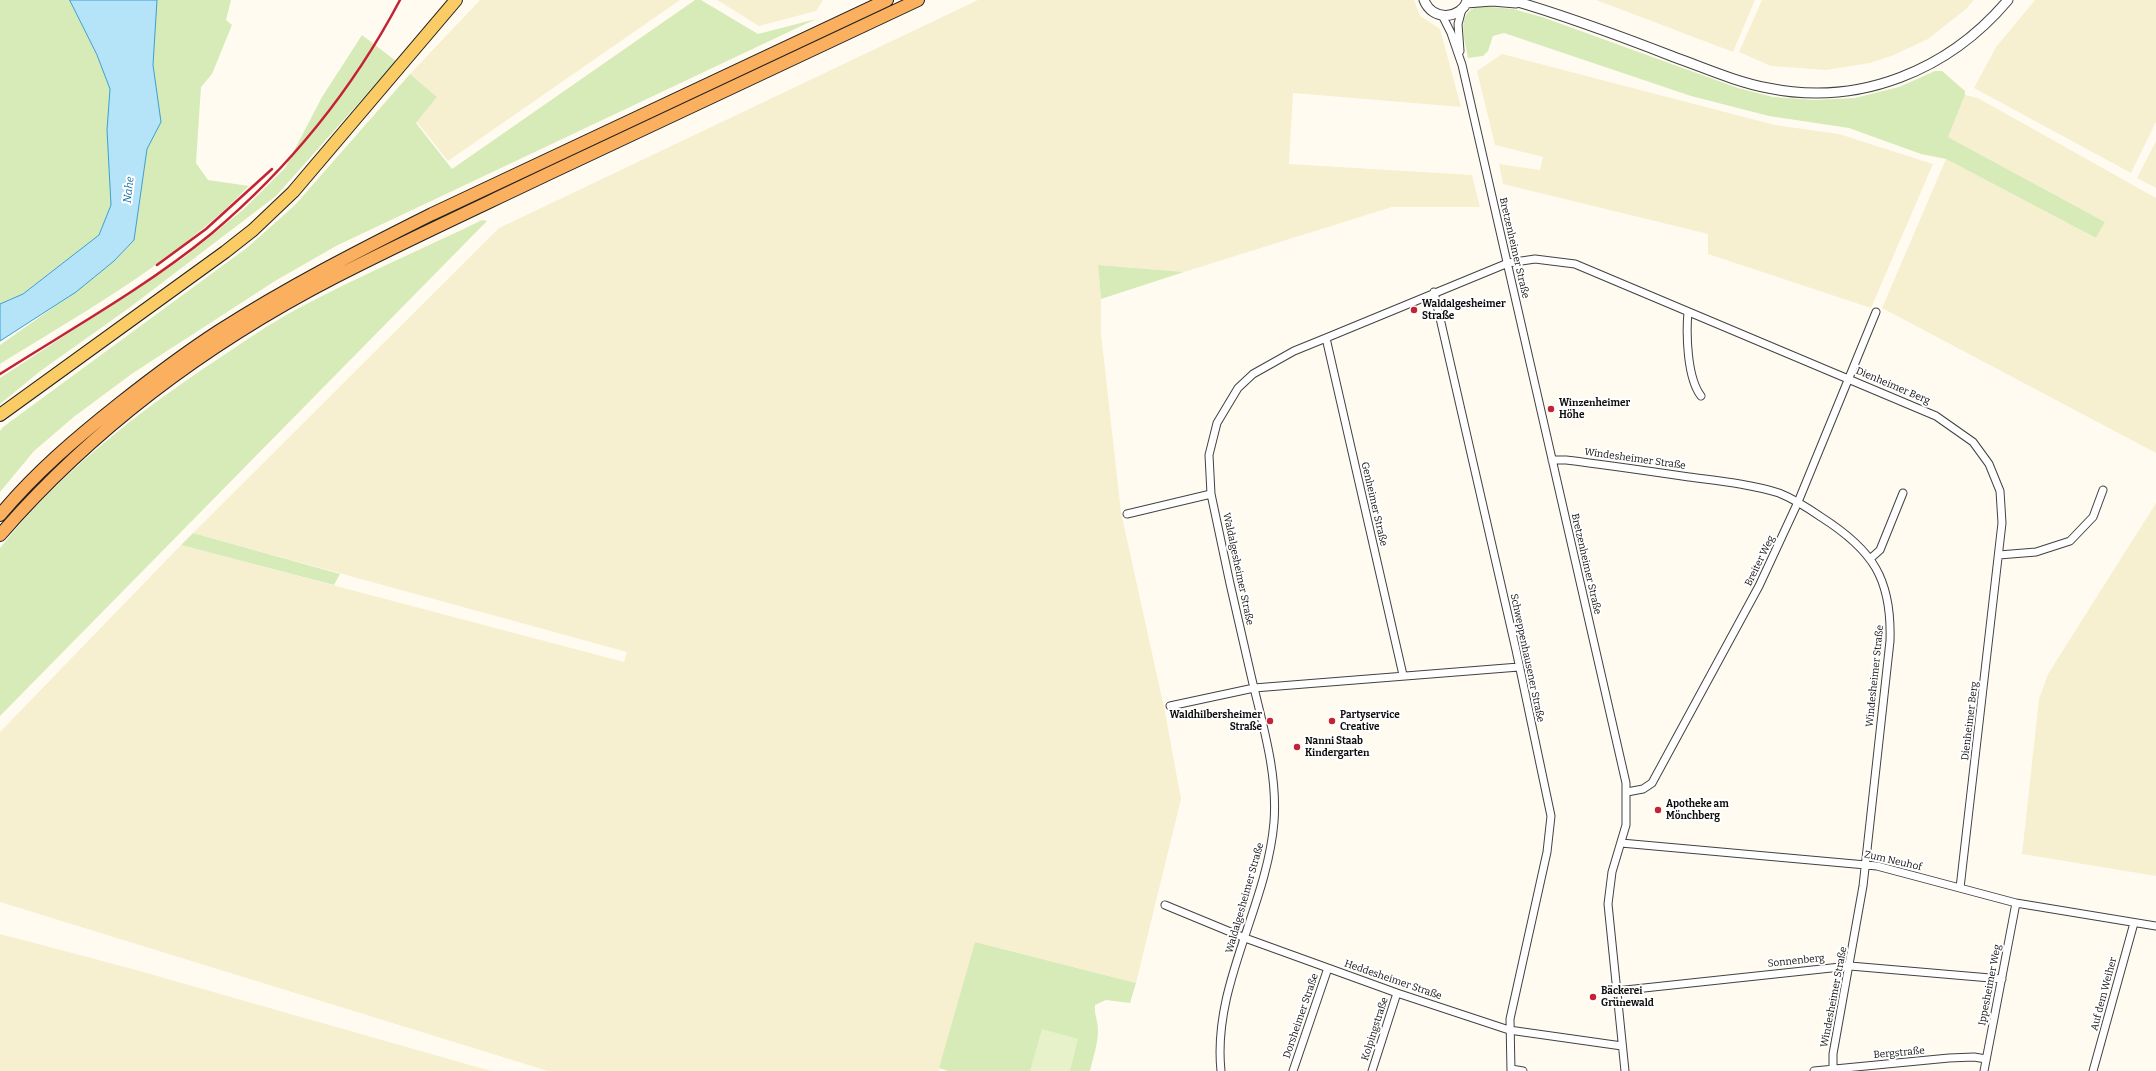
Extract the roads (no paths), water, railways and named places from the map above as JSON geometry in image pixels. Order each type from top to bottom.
[{"type":"highway","points":[[0,515],[53,459],[92,425],[156,375],[219,331],[268,301],[361,250],[432,214],[887,0]]},
{"type":"highway","points":[[0,535],[42,489],[103,432],[165,384],[226,342],[276,311],[333,278],[438,226],[918,0]]},
{"type":"main road","points":[[0,415],[254,230],[293,192],[456,0]]},
{"type":"street","points":[[1424,0],[1432,11],[1442,15],[1453,15],[1465,4],[1492,1],[1528,5]]},
{"type":"street","points":[[1512,0],[1572,18],[1741,81],[1787,91],[1822,93],[1875,86],[1924,68],[1970,39],[2008,0]]},
{"type":"street","name":"Bretzenheimer Straße","points":[[1462,65],[1458,24],[1465,4]]},
{"type":"street","name":"Bretzenheimer Straße","points":[[1442,15],[1451,33],[1462,65],[1627,792],[1626,825],[1612,872],[1608,898],[1625,1071]]},
{"type":"street","name":"Dienheimer Berg","points":[[1508,263],[1535,259],[1575,264],[1849,378],[1936,416],[1973,442],[1989,464],[2000,491],[2002,523],[1960,888]]},
{"type":"street","name":"Waldalgesheimer Straße","points":[[1221,1071],[1219,1052],[1221,1020],[1268,859],[1274,809],[1268,749],[1211,494],[1208,468],[1212,439],[1220,417],[1238,388],[1253,374],[1274,361],[1434,292],[1508,263]]},
{"type":"street","name":"Schweppenhausener Straße","points":[[1434,292],[1549,802],[1550,829],[1509,1030],[1511,1070]]},
{"type":"street","points":[[1688,312],[1687,324],[1692,379],[1701,396]]},
{"type":"street","name":"Breiter Weg","points":[[1627,792],[1643,789],[1652,783],[1759,586],[1798,502],[1876,312]]},
{"type":"street","name":"Genheimer Straße","points":[[1326,338],[1403,675]]},
{"type":"street","name":"Windesheimer Straße","points":[[1552,460],[1566,460],[1737,483],[1778,493],[1798,502],[1852,538],[1871,558],[1878,570],[1888,597],[1891,627],[1865,864],[1850,966],[1833,1054],[1833,1068]]},
{"type":"street","points":[[1999,555],[2036,552],[2070,541],[2093,517],[2103,490]]},
{"type":"street","points":[[1127,514],[1211,494]]},
{"type":"street","points":[[1871,558],[1880,550],[1903,494]]},
{"type":"street","points":[[1170,706],[1254,688],[1519,667]]},
{"type":"street","name":"Zum Neuhof","points":[[1621,843],[1865,864],[2016,903],[2156,926]]},
{"type":"street","name":"Ippesheimer Weg","points":[[1984,1071],[2016,903]]},
{"type":"street","name":"Heddesheimer Straße","points":[[1165,906],[1245,938],[1397,993],[1509,1030],[1622,1046]]},
{"type":"street","name":"Auf dem Weiher","points":[[2093,1071],[2134,923]]},
{"type":"street","name":"Sonnenberg","points":[[1616,991],[1850,966],[2002,979]]},
{"type":"street","name":"Dorsheimer Straße","points":[[1293,1071],[1328,968]]},
{"type":"street","name":"Kolpingstraße","points":[[1372,1071],[1397,993]]},
{"type":"street","name":"Bergstraße","points":[[1814,1071],[1949,1058],[1974,1057],[1986,1059]]},
{"type":"street","points":[[1511,1070],[1523,1071]]},
{"type":"water","name":"Nahe","points":[[70,0],[157,0],[153,65],[161,122],[147,149],[134,240],[114,261],[76,292],[0,341],[0,304],[23,294],[99,235],[111,205],[107,130],[110,89],[97,55]]},
{"type":"railway","points":[[0,374],[108,307],[161,272],[211,234],[239,209],[266,183],[317,126],[361,65],[382,33],[400,0]]},
{"type":"railway","points":[[157,265],[206,229],[272,169]]},
{"type":"place","name":"Waldalgesheimer Straße","points":[[1414,310]]},
{"type":"place","name":"Winzenheimer Höhe","points":[[1551,409]]},
{"type":"place","name":"Waldhilbersheimer Straße","points":[[1270,721]]},
{"type":"place","name":"Partyservice Creative","points":[[1332,721]]},
{"type":"place","name":"Nanni Staab Kindergarten","points":[[1297,747]]},
{"type":"place","name":"Apotheke am Mönchberg","points":[[1658,810]]},
{"type":"place","name":"Bäckerei Grünewald","points":[[1593,997]]}]
